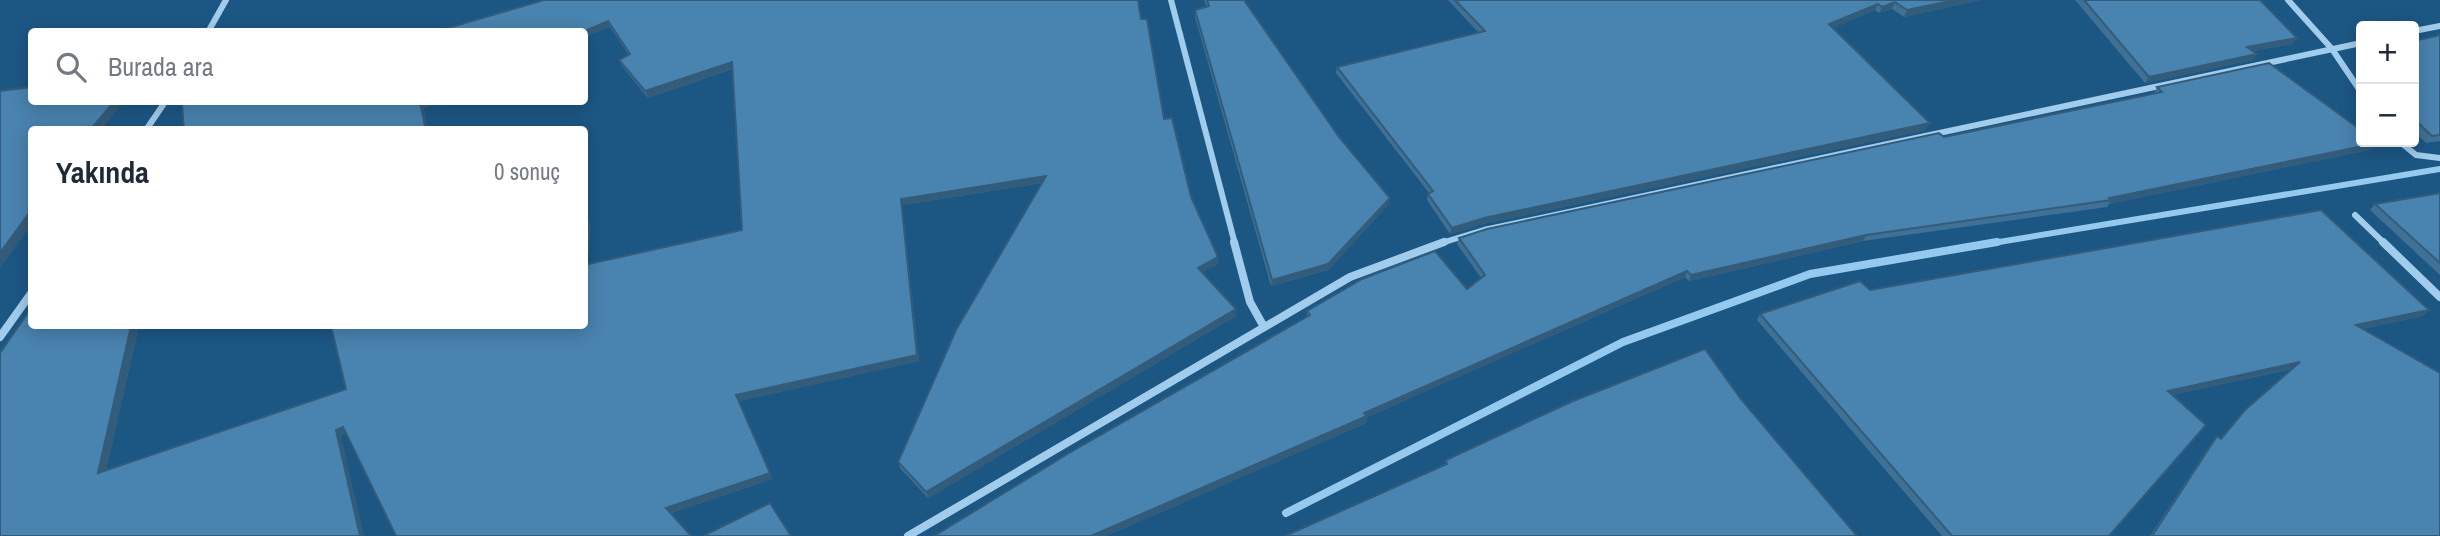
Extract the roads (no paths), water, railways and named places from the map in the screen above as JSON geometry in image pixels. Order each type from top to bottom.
[{"type":"street","points":[[210,28],[226,0]]},
{"type":"street","points":[[1171,0],[1250,302],[1264,327]]},
{"type":"street","points":[[2288,0],[2332,49],[2356,85]]},
{"type":"street","points":[[2419,30],[2440,26]]},
{"type":"street","points":[[908,536],[1350,277],[1427,247],[1484,230],[2356,44]]},
{"type":"street","points":[[149,126],[163,105]]},
{"type":"street","points":[[2406,147],[2416,155],[2434,160],[2440,158]]},
{"type":"street","points":[[2355,215],[2440,297]]},
{"type":"street","points":[[0,337],[28,298]]},
{"type":"waterway","points":[[1987,244],[2440,169]]},
{"type":"waterway","points":[[1286,513],[1623,342],[1810,274],[1997,242]]}]
